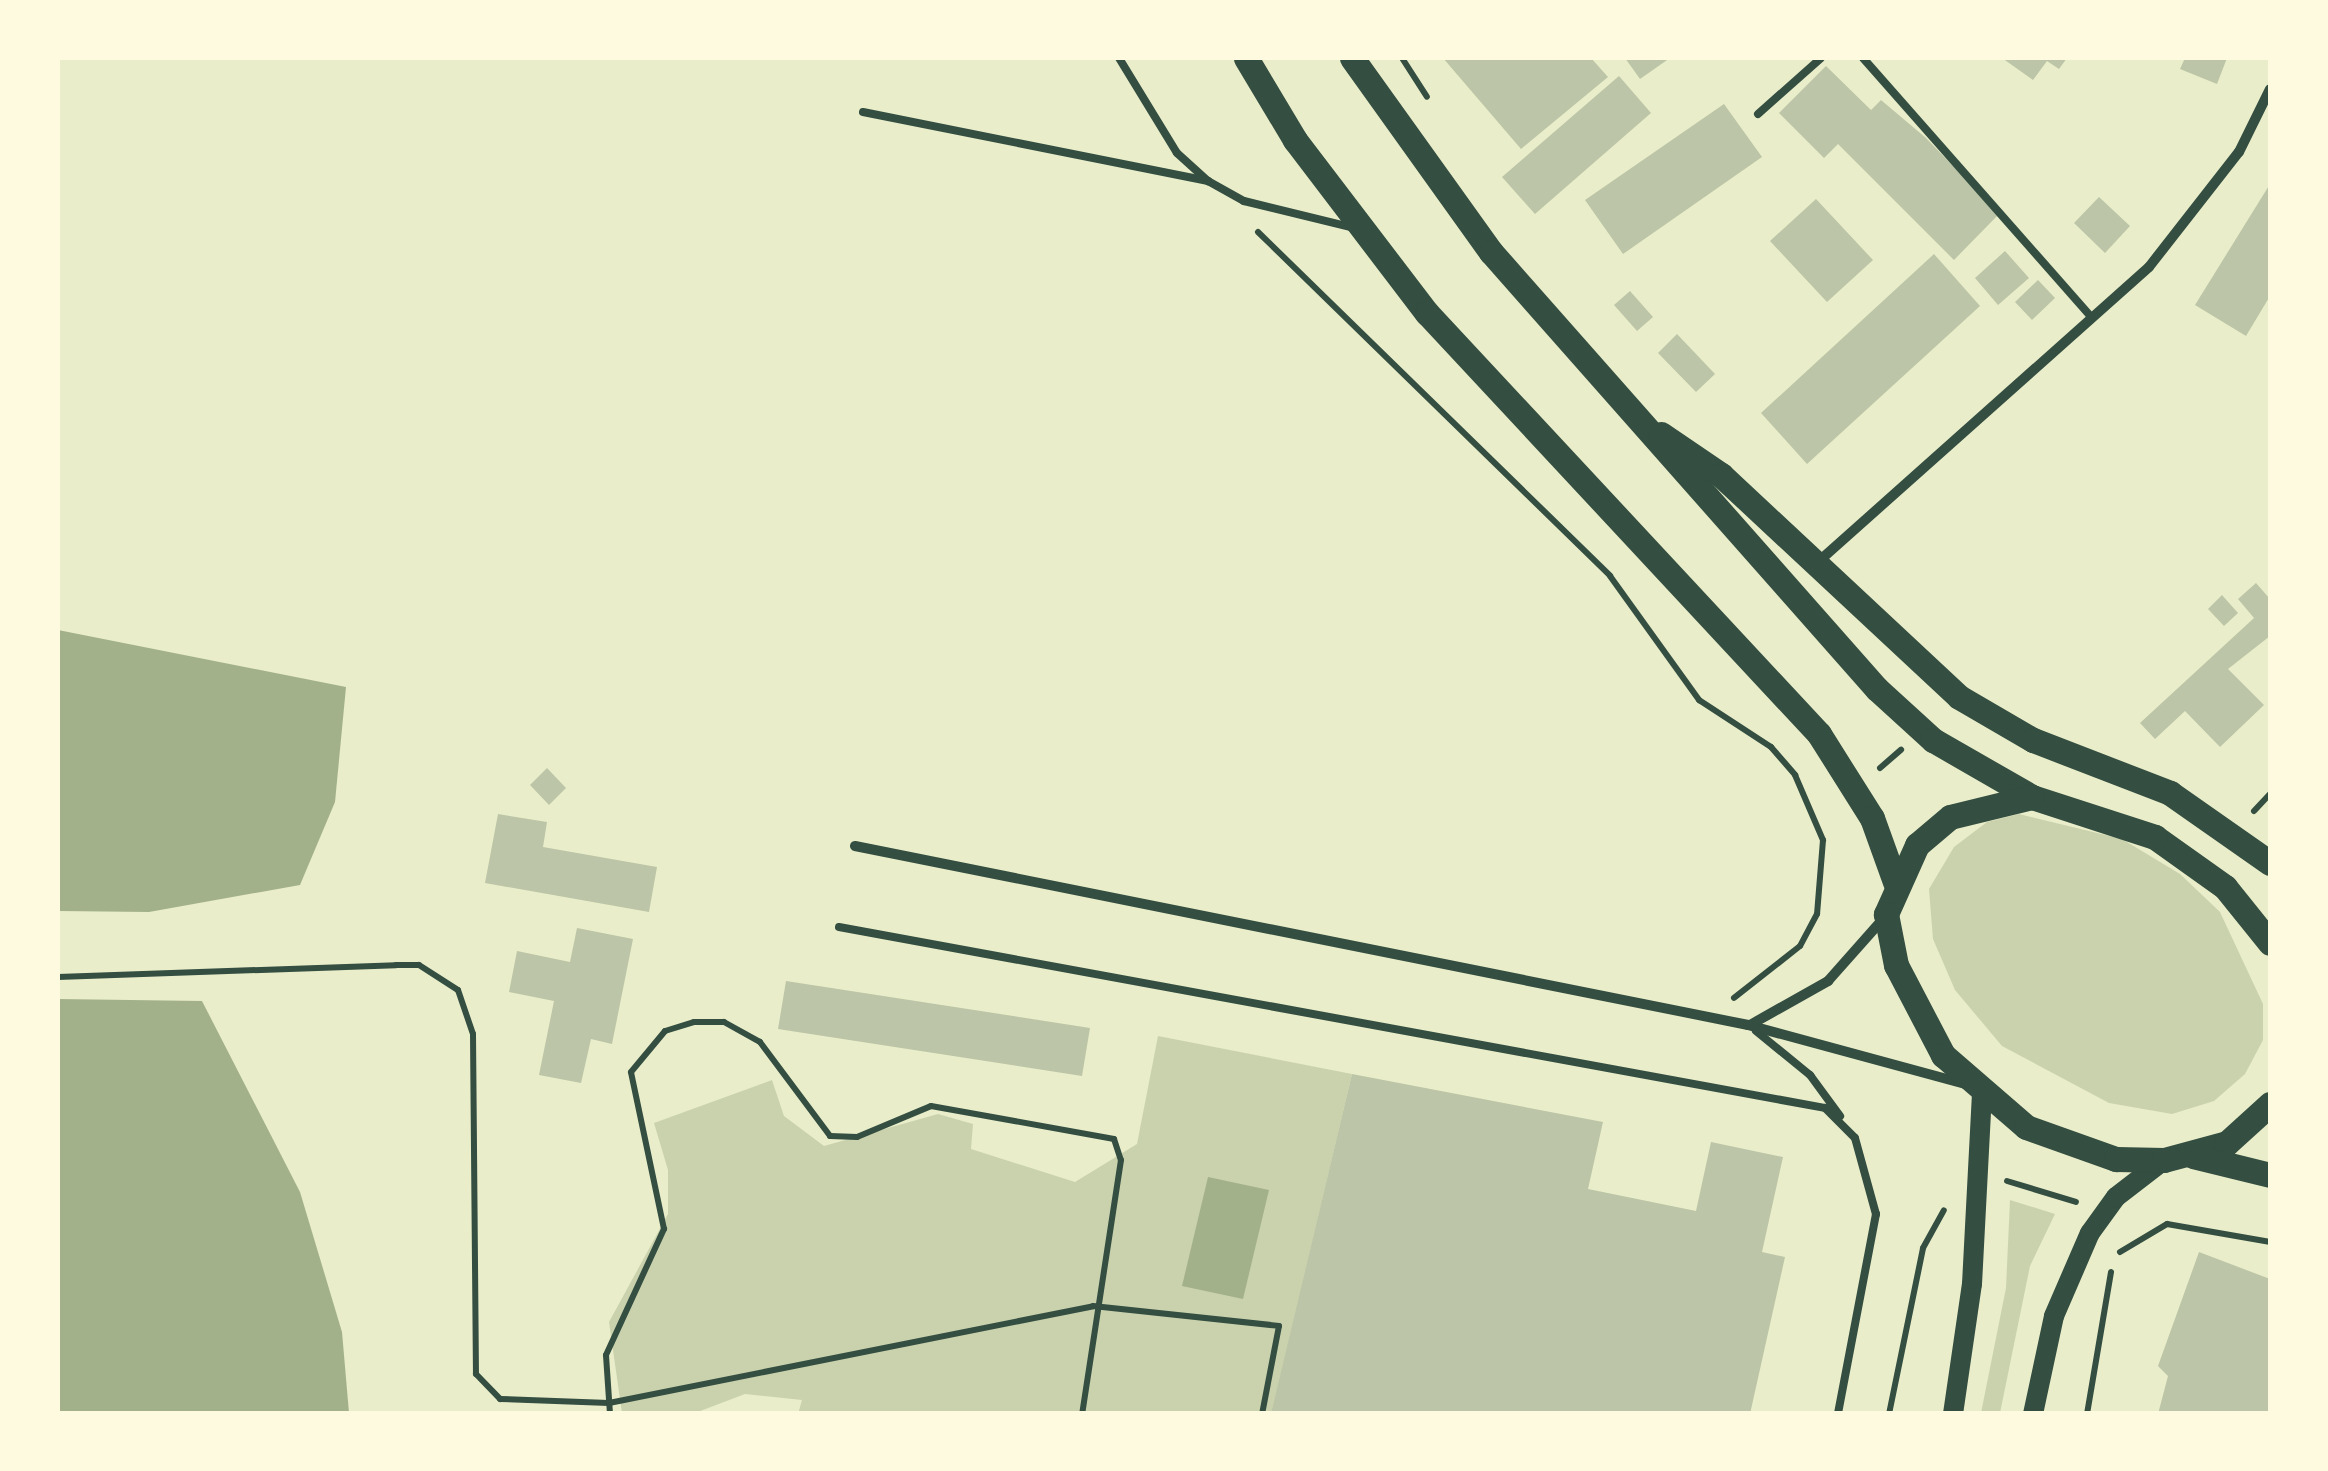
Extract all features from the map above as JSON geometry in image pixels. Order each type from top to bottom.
[{"type":"main road","points":[[1246,58],[1358,228],[1819,734],[1856,788],[1895,882]]},
{"type":"main road","points":[[1352,58],[1480,239],[1639,422],[1922,732],[2032,797],[2155,836],[2224,887],[2270,943]]},
{"type":"main road","points":[[1639,422],[1721,475],[1814,566],[1958,696],[2033,740],[2170,792],[2270,863]]},
{"type":"main road","points":[[2032,797],[1950,817],[1917,845],[1895,882],[1886,914],[1915,1012],[1976,1090],[2069,1148],[2164,1160],[2193,1156],[2227,1143],[2270,1104]]},
{"type":"main road","points":[[1953,1414],[1972,1284],[1976,1090]]},
{"type":"main road","points":[[2193,1156],[2270,1175]]},
{"type":"main road","points":[[2033,1414],[2076,1260],[2116,1197],[2164,1160]]},
{"type":"street","points":[[1814,566],[2092,318],[2198,212],[2270,89]]},
{"type":"street","points":[[855,846],[1726,1021],[1976,1090]]},
{"type":"street","points":[[1748,1026],[1828,981],[1886,914]]},
{"type":"lane","points":[[1119,58],[1177,153],[1208,181]]},
{"type":"lane","points":[[1758,114],[1822,58]]},
{"type":"lane","points":[[1863,58],[2092,318]]},
{"type":"lane","points":[[864,112],[1208,181],[1257,205],[1358,228]]},
{"type":"lane","points":[[840,927],[1808,1103],[1841,1118]]},
{"type":"lane","points":[[1748,1026],[1791,1056],[1841,1118],[1864,1158],[1876,1214],[1838,1414]]},
{"type":"path","points":[[1402,58],[1431,104]]},
{"type":"path","points":[[1242,225],[1323,286],[1525,487],[1623,591],[1699,700],[1771,747],[1815,817],[1825,880],[1817,914],[1800,946],[1736,989],[1726,1021]]},
{"type":"path","points":[[1815,817],[1922,732]]},
{"type":"path","points":[[58,977],[289,963],[419,966],[441,975],[469,1010],[473,1034],[476,1374],[500,1399],[608,1403],[1093,1306],[1278,1326],[1262,1414]]},
{"type":"path","points":[[610,1414],[606,1355],[664,1229],[631,1072],[665,1032],[694,1022],[724,1022],[760,1042],[830,1136],[856,1138],[930,1106],[1114,1139],[1122,1160],[1093,1306],[1082,1414]]},
{"type":"path","points":[[2087,1414],[2111,1270],[2126,1244],[2167,1224],[2270,1242]]},
{"type":"shaded area","points":[[58,630],[346,687],[335,802],[300,885],[149,912],[58,911]]},
{"type":"shaded area","points":[[2019,814],[2122,839],[2180,874],[2220,912],[2263,1004],[2263,1040],[2245,1074],[2214,1101],[2172,1114],[2109,1103],[2002,1046],[1955,990],[1933,939],[1929,889],[1954,847],[1987,822]]},
{"type":"shaded area","points":[[58,999],[202,1001],[300,1192],[342,1332],[349,1413],[58,1413]]},
{"type":"shaded area","points":[[1158,1036],[1352,1074],[1272,1413],[798,1414],[802,1400],[745,1394],[695,1413],[622,1413],[609,1322],[668,1214],[668,1170],[654,1123],[772,1080],[784,1116],[824,1146],[938,1114],[973,1124],[971,1149],[1075,1182],[1137,1144]]},
{"type":"shaded area","points":[[1208,1177],[1269,1190],[1243,1299],[1182,1286]]},
{"type":"shaded area","points":[[2010,1200],[2055,1214],[2030,1266],[2000,1413],[1981,1413],[2006,1288]]},
{"type":"building","points":[[1443,58],[1591,58],[1608,77],[1521,149]]},
{"type":"building","points":[[1625,58],[1670,58],[1640,79]]},
{"type":"building","points":[[2002,58],[2067,58],[2059,69],[2047,61],[2033,80]]},
{"type":"building","points":[[2185,58],[2227,58],[2217,84],[2180,69]]},
{"type":"building","points":[[1826,66],[1871,110],[1881,100],[1926,138],[1999,214],[1954,260],[1838,144],[1824,158],[1779,113]]},
{"type":"building","points":[[1619,76],[1651,113],[1535,214],[1502,177]]},
{"type":"building","points":[[1724,104],[1762,157],[1623,254],[1585,200]]},
{"type":"building","points":[[2270,184],[2270,296],[2246,336],[2195,305]]},
{"type":"building","points":[[2099,197],[2130,226],[2105,253],[2074,223]]},
{"type":"building","points":[[1816,199],[1873,260],[1827,302],[1770,241]]},
{"type":"building","points":[[2005,251],[2029,278],[1998,305],[1975,278]]},
{"type":"building","points":[[1934,254],[1980,306],[1807,464],[1761,413]]},
{"type":"building","points":[[2038,280],[2055,298],[2032,320],[2015,302]]},
{"type":"building","points":[[1630,291],[1653,317],[1637,331],[1614,305]]},
{"type":"building","points":[[1677,334],[1715,374],[1696,392],[1658,353]]},
{"type":"building","points":[[2256,583],[2270,599],[2270,636],[2228,669],[2264,705],[2220,747],[2185,711],[2155,739],[2140,723],[2254,618],[2238,599]]},
{"type":"building","points":[[2222,595],[2238,613],[2224,626],[2208,609]]},
{"type":"building","points":[[547,768],[566,788],[549,805],[530,785]]},
{"type":"building","points":[[498,814],[547,822],[543,847],[657,867],[649,912],[485,883]]},
{"type":"building","points":[[577,928],[633,939],[612,1044],[591,1039],[581,1083],[539,1075],[554,1001],[509,992],[517,951],[570,962]]},
{"type":"building","points":[[786,981],[1090,1028],[1082,1076],[778,1029]]},
{"type":"building","points":[[1352,1074],[1603,1122],[1588,1189],[1696,1211],[1711,1142],[1783,1157],[1762,1252],[1785,1257],[1750,1414],[1271,1414]]},
{"type":"building","points":[[2199,1252],[2270,1279],[2270,1414],[2158,1414],[2168,1376],[2158,1366]]}]
